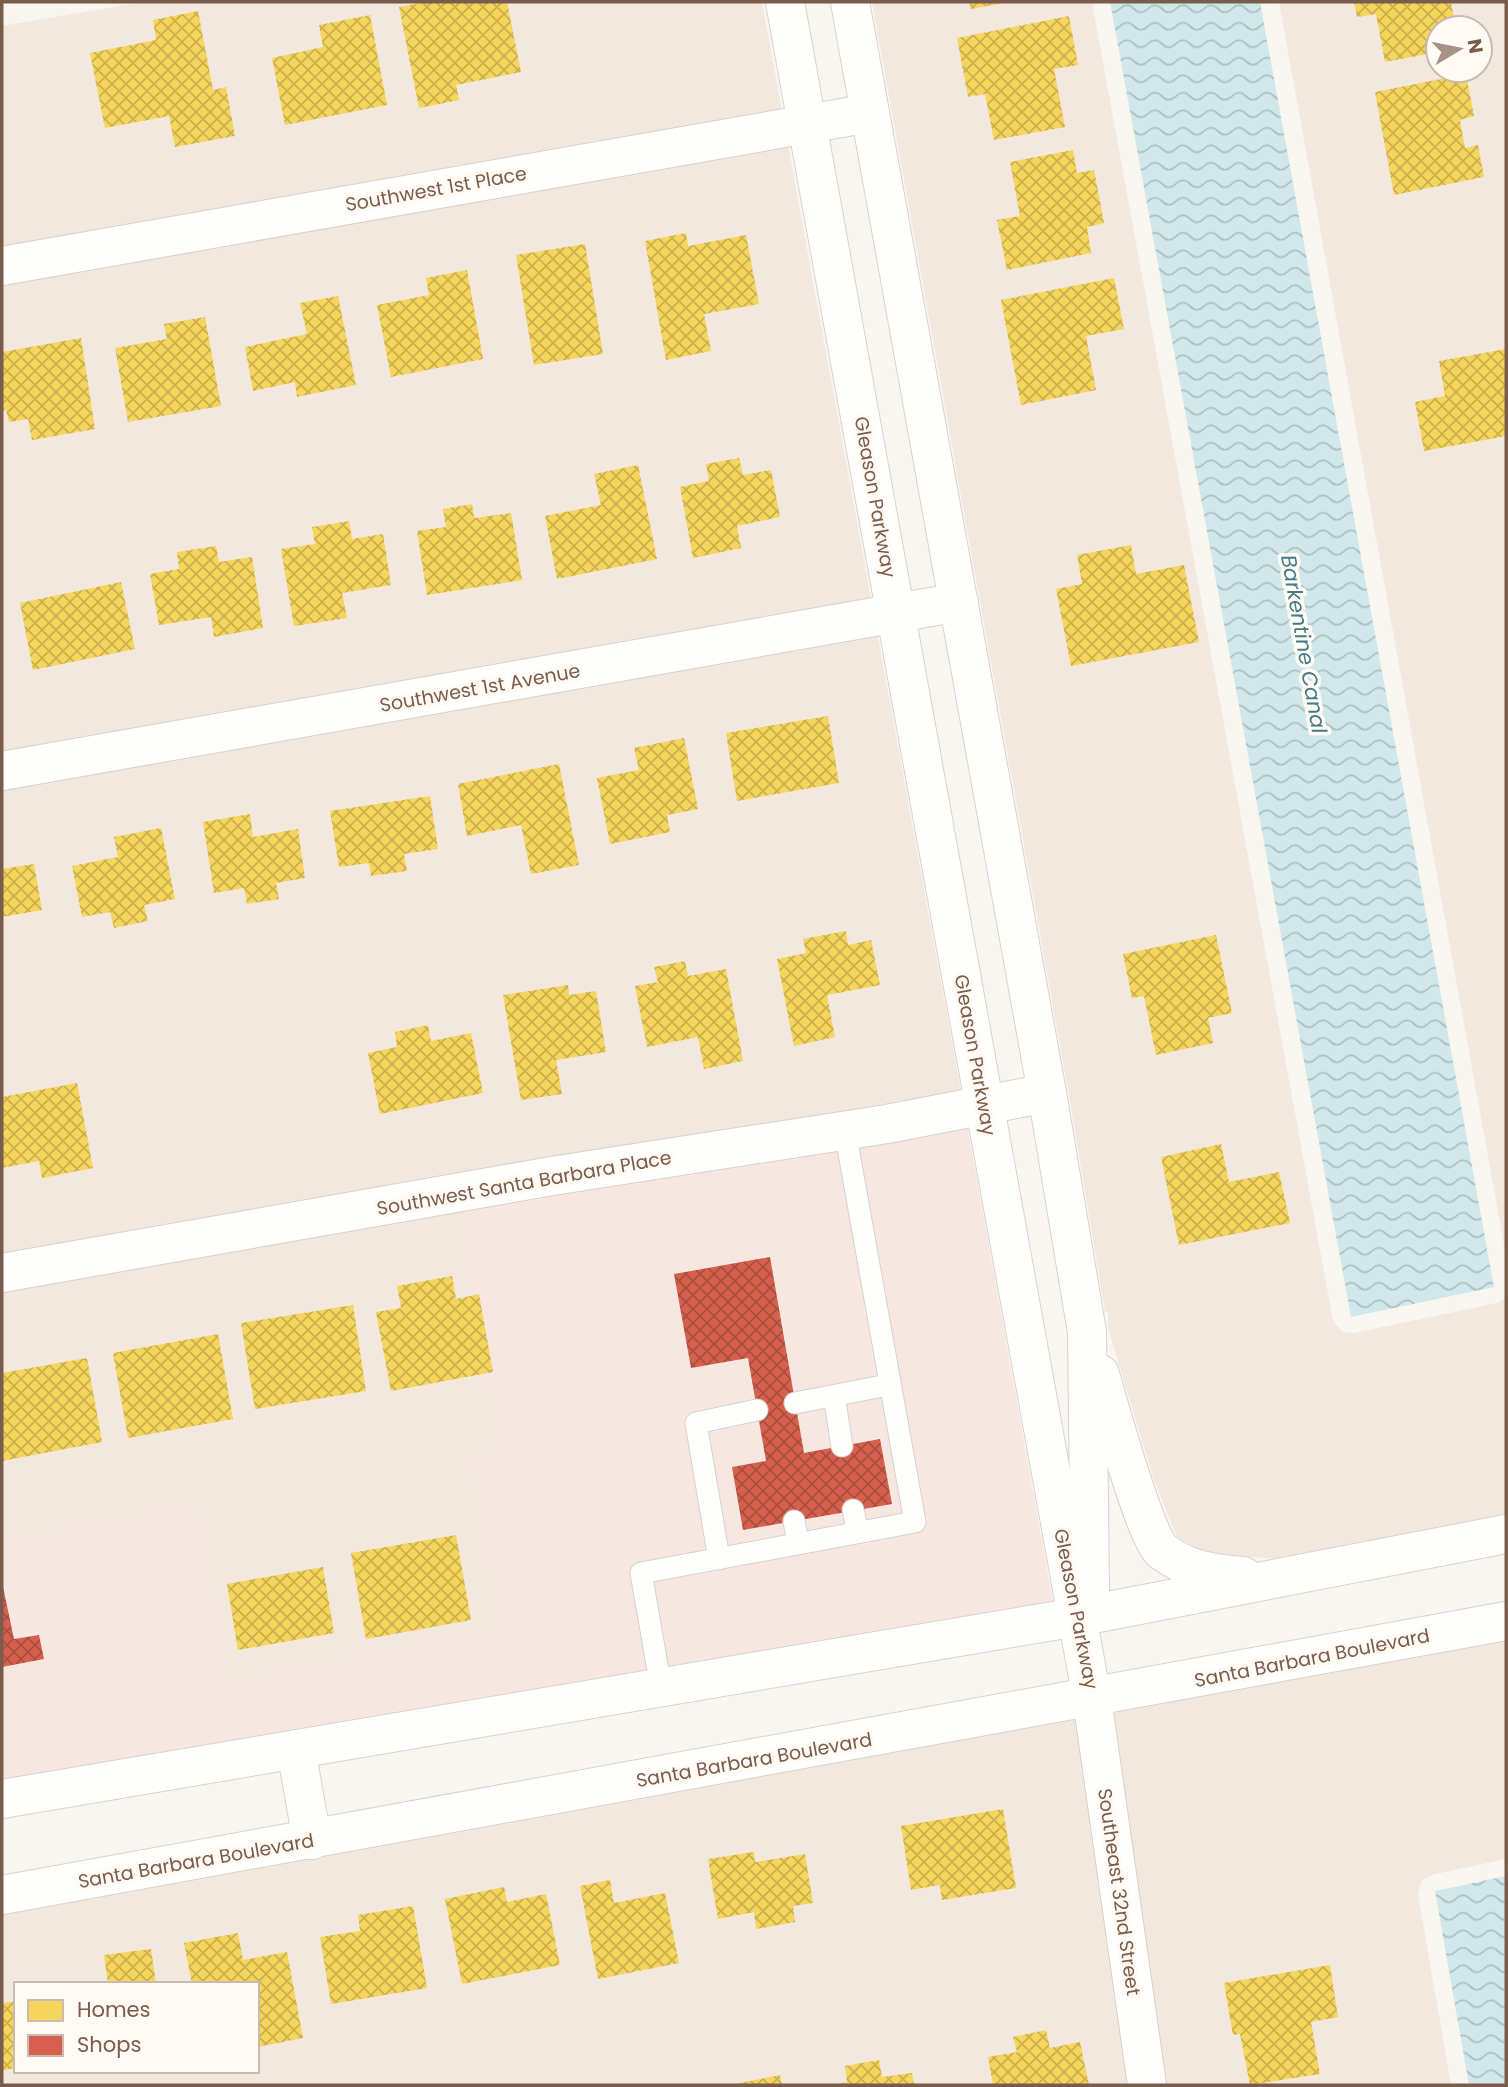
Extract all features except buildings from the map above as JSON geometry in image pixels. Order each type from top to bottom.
[{"type":"main road","name":"Gleason Parkway","points":[[785,2],[984,1104],[1084,1616],[1092,1699]]},
{"type":"main road","name":"Gleason Parkway","points":[[850,2],[1047,1093],[1087,1332],[1084,1616]]},
{"type":"main road","name":"Southwest 1st Place","points":[[2,266],[870,113]]},
{"type":"main road","name":"Southwest 1st Avenue","points":[[2,771],[959,602]]},
{"type":"main road","name":"Southwest Santa Barbara Place","points":[[2,1273],[538,1179],[845,1131],[1047,1093]]},
{"type":"main road","points":[[1087,1332],[1133,1483],[1160,1550],[1202,1573],[1280,1578]]},
{"type":"main road","points":[[2,1799],[1084,1616],[1506,1534]]},
{"type":"main road","name":"Santa Barbara Boulevard","points":[[2,1895],[1092,1699],[1506,1621]]},
{"type":"main road","name":"Southeast 32nd Street","points":[[1092,1699],[1147,2085]]},
{"type":"main road","points":[[296,1749],[312,1840]]},
{"type":"lane","points":[[661,1687],[641,1573],[915,1522],[888,1385],[845,1131]]},
{"type":"lane","points":[[795,1403],[888,1385]]},
{"type":"lane","points":[[834,1396],[842,1446]]},
{"type":"lane","points":[[719,1559],[696,1423],[757,1410]]},
{"type":"lane","points":[[853,1510],[858,1532]]},
{"type":"lane","points":[[794,1521],[798,1543]]},
{"type":"shaded area","points":[[143,2],[762,2],[964,1108],[462,1197],[503,1449],[474,1458],[505,1628],[227,1685],[197,1509],[2,1542],[2,26]]},
{"type":"shaded area","points":[[872,2],[1092,2],[1333,1321],[1343,1332],[1354,1333],[1497,1303],[1506,1298],[1506,1515],[1280,1559],[1209,1554],[1177,1537],[1153,1477],[1108,1328],[1108,1312],[1105,1312],[1068,1089]]},
{"type":"shaded area","points":[[1279,2],[1506,2],[1506,1256]]},
{"type":"shaded area","points":[[964,1108],[1053,1602],[2,1781],[2,1542],[197,1509],[227,1685],[505,1628],[473,1458],[503,1449],[462,1197]]},
{"type":"shaded area","points":[[1506,1641],[1506,1859],[1431,1875],[1422,1880],[1418,1894],[1451,2085],[2,2085],[2,1914]]},
{"type":"water","name":"Barkentine Canal","points":[[1110,2],[1260,2],[1494,1287],[1351,1317]]},
{"type":"water","points":[[1506,1876],[1506,2085],[1469,2085],[1435,1891]]}]
